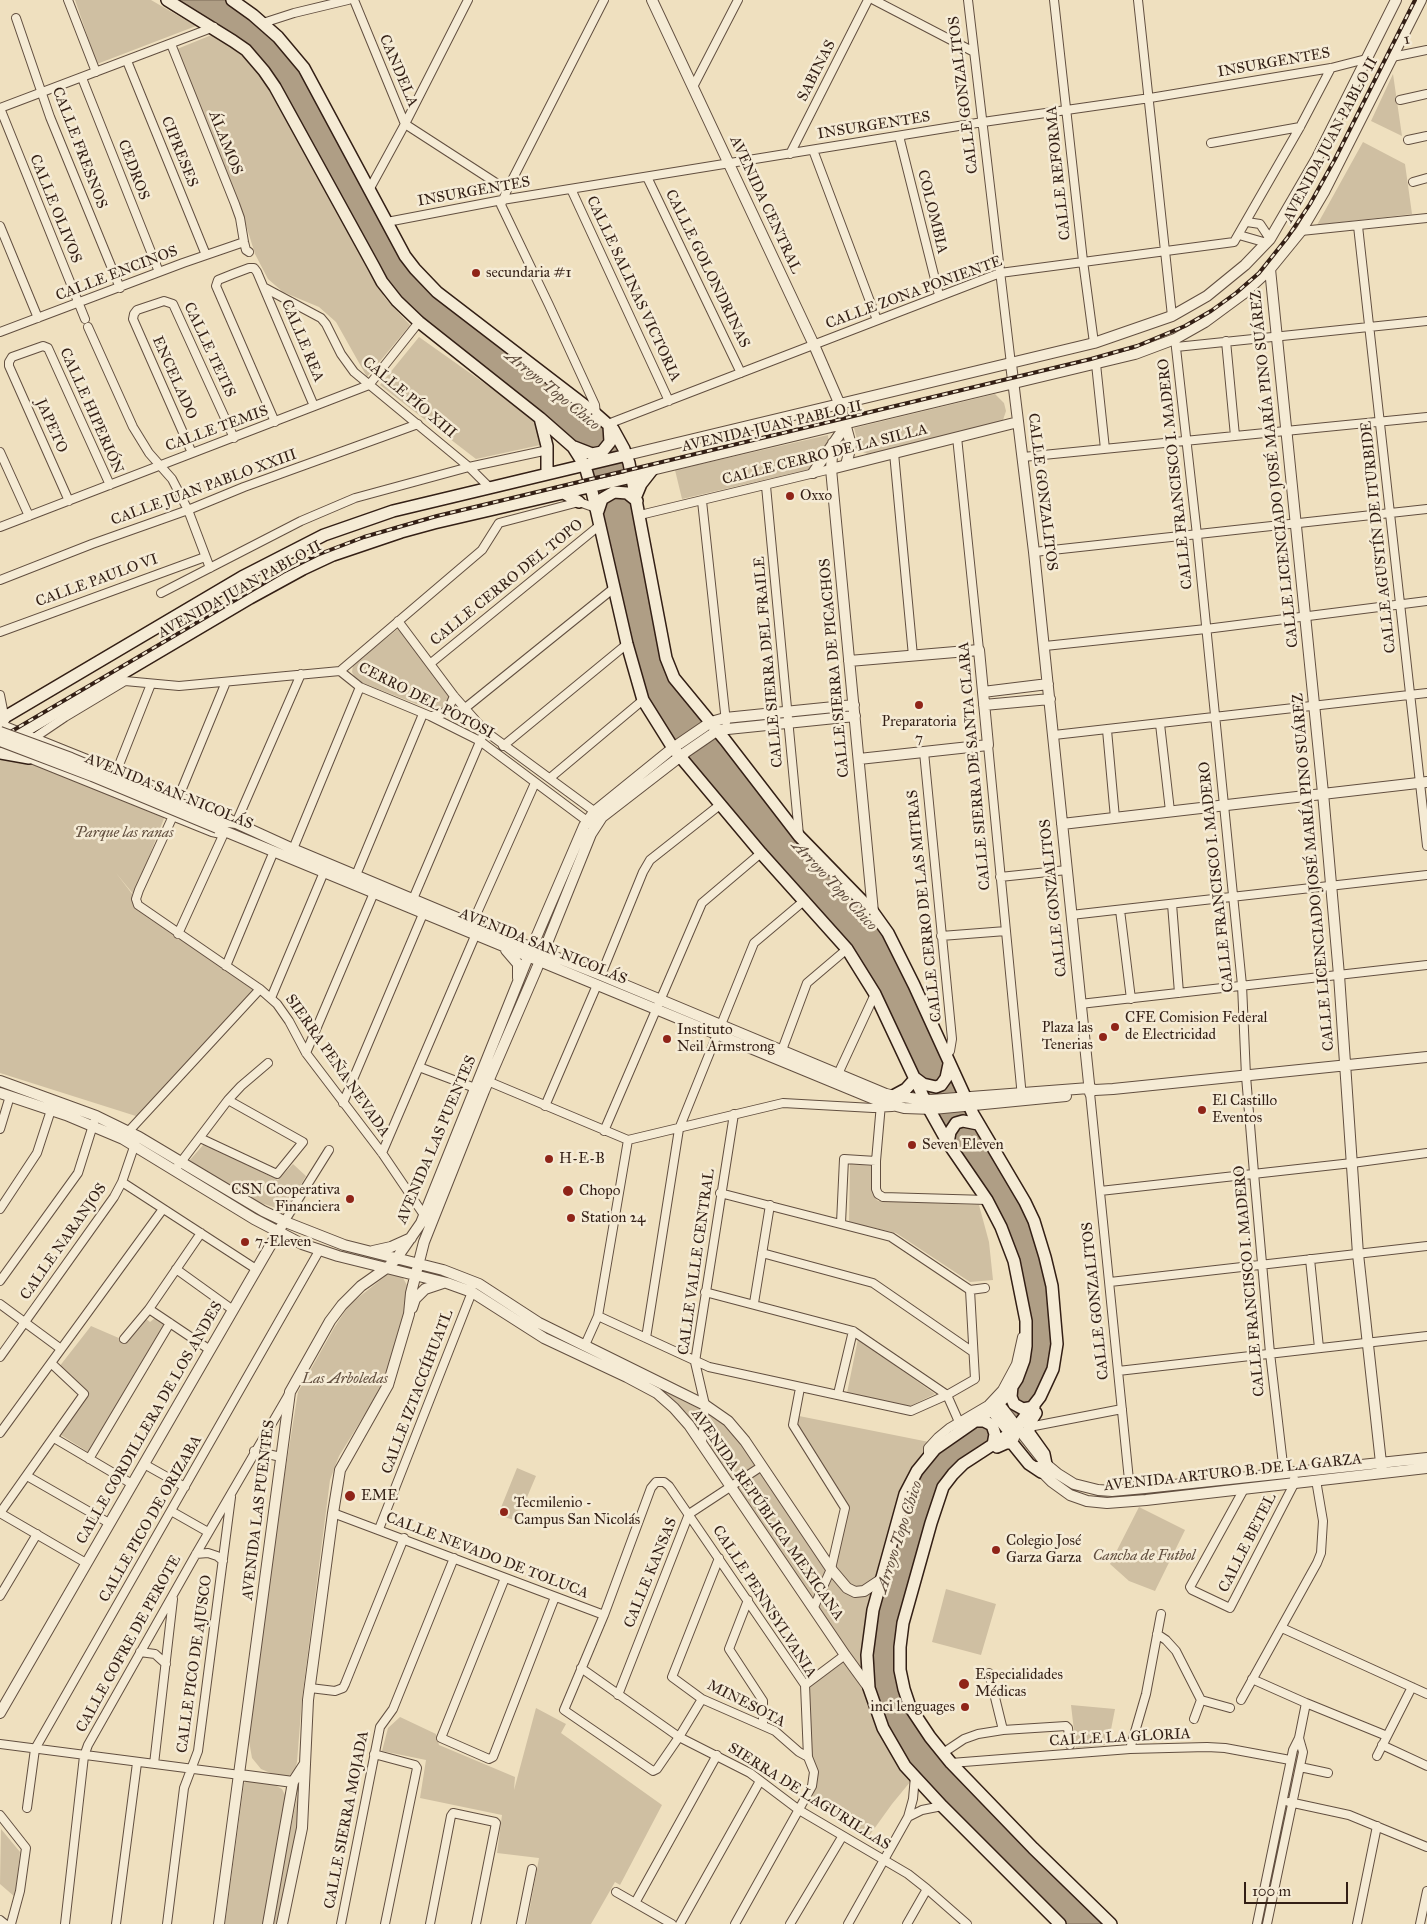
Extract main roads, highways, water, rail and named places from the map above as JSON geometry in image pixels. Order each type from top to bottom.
[{"type":"main road","points":[[167,0],[214,27],[246,50],[271,80],[382,282],[397,301],[418,322],[577,449],[587,465],[593,487],[627,644],[643,700],[720,804],[761,853],[848,949],[875,994],[948,1140],[988,1200],[1008,1243],[1014,1261],[1026,1321],[1027,1341],[1024,1360],[1012,1386],[995,1407],[931,1454],[917,1471],[905,1494],[873,1610],[868,1640],[869,1688],[894,1749],[905,1766],[942,1806],[1060,1924]]},
{"type":"main road","points":[[239,2],[278,37],[304,68],[405,256],[415,269],[437,292],[596,414],[618,437],[625,456],[640,515],[666,658],[674,678],[799,836],[873,912],[888,933],[914,985],[963,1103],[1025,1202],[1034,1221],[1052,1286],[1059,1360],[1055,1378],[1047,1396],[1029,1427],[1031,1436],[1045,1456],[1040,1464],[1029,1464],[1014,1444],[1006,1443],[980,1458],[946,1483]]},
{"type":"main road","points":[[540,418],[548,450],[547,473]]},
{"type":"main road","points":[[577,449],[592,454],[602,452],[610,442],[609,428]]},
{"type":"main road","name":"AVENIDA JUAN PABLO II","points":[[2,724],[242,577],[324,535],[393,511],[625,456]]},
{"type":"main road","points":[[635,498],[641,484],[652,470]]},
{"type":"main road","name":"AVENIDA JUAN PABLO II","points":[[1,746],[250,598],[333,556],[401,532],[495,508],[630,478]]},
{"type":"main road","points":[[597,508],[602,499],[614,492],[621,492],[635,498]]},
{"type":"main road","points":[[564,493],[579,502]]},
{"type":"main road","points":[[1,746],[25,756]]},
{"type":"main road","points":[[917,1079],[929,1087],[936,1087],[944,1082],[948,1064]]},
{"type":"main road","points":[[895,1101],[917,1079]]},
{"type":"main road","points":[[948,1140],[952,1127],[956,1123],[963,1121],[975,1123]]},
{"type":"main road","points":[[1057,1344],[1053,1369],[1046,1387],[1034,1407],[1013,1430],[963,1464],[946,1483],[934,1514],[903,1622],[900,1670],[907,1699],[918,1721],[943,1753],[1033,1848],[1111,1924]]},
{"type":"main road","points":[[1012,1386],[1011,1397],[1014,1404],[1023,1409],[1034,1407]]},
{"type":"main road","points":[[974,1421],[984,1421],[992,1424],[994,1430],[992,1445]]},
{"type":"water","name":"Arroyo Topo Chico","points":[[167,0],[232,0],[290,50],[415,269],[596,414],[617,446],[628,478],[666,658],[799,836],[873,912],[1040,1239],[1057,1344],[1034,1407],[949,1479],[903,1623],[900,1670],[918,1721],[1111,1924],[1060,1924],[905,1766],[876,1708],[868,1641],[917,1471],[999,1404],[1026,1346],[1008,1243],[948,1143],[867,978],[761,853],[643,700],[589,465],[397,301],[254,59]]},
{"type":"railway","points":[[0,738],[283,572],[317,555],[364,537],[437,516],[1091,359],[1137,346],[1185,326],[1211,311],[1236,293],[1259,273],[1287,238],[1310,204],[1335,159],[1415,0]]},
{"type":"place","name":"secundaria #1","points":[[476,273]]},
{"type":"place","name":"Oxxo","points":[[790,496]]},
{"type":"place","name":"Preparatoria 7","points":[[919,705]]},
{"type":"place","name":"CFE Comision Federal de Electricidad","points":[[1115,1027]]},
{"type":"place","name":"Plaza las Tenerias","points":[[1103,1037]]},
{"type":"place","name":"Instituto Neil Armstrong","points":[[667,1039]]},
{"type":"place","name":"El Castillo Eventos","points":[[1202,1110]]},
{"type":"place","name":"Seven Eleven","points":[[912,1145]]},
{"type":"place","name":"H-E-B","points":[[549,1159]]},
{"type":"place","name":"Chopo","points":[[568,1191]]},
{"type":"place","name":"CSN Cooperativa Financiera","points":[[350,1199]]},
{"type":"place","name":"Station 24","points":[[571,1218]]},
{"type":"place","name":"7-Eleven","points":[[245,1242]]},
{"type":"place","name":"EME","points":[[350,1496]]},
{"type":"place","name":"Tecmilenio - Campus San Nicolás","points":[[504,1512]]},
{"type":"place","name":"Colegio José Garza Garza","points":[[996,1550]]},
{"type":"place","name":"Especialidades Médicas","points":[[964,1684]]},
{"type":"place","name":"inci lenguages","points":[[965,1707]]},
{"type":"park label","name":"Parque las ranas","points":[[124,833]]},
{"type":"park label","name":"Las Arboledas","points":[[345,1379]]},
{"type":"park label","name":"Cancha de Futbol","points":[[1144,1556]]}]
